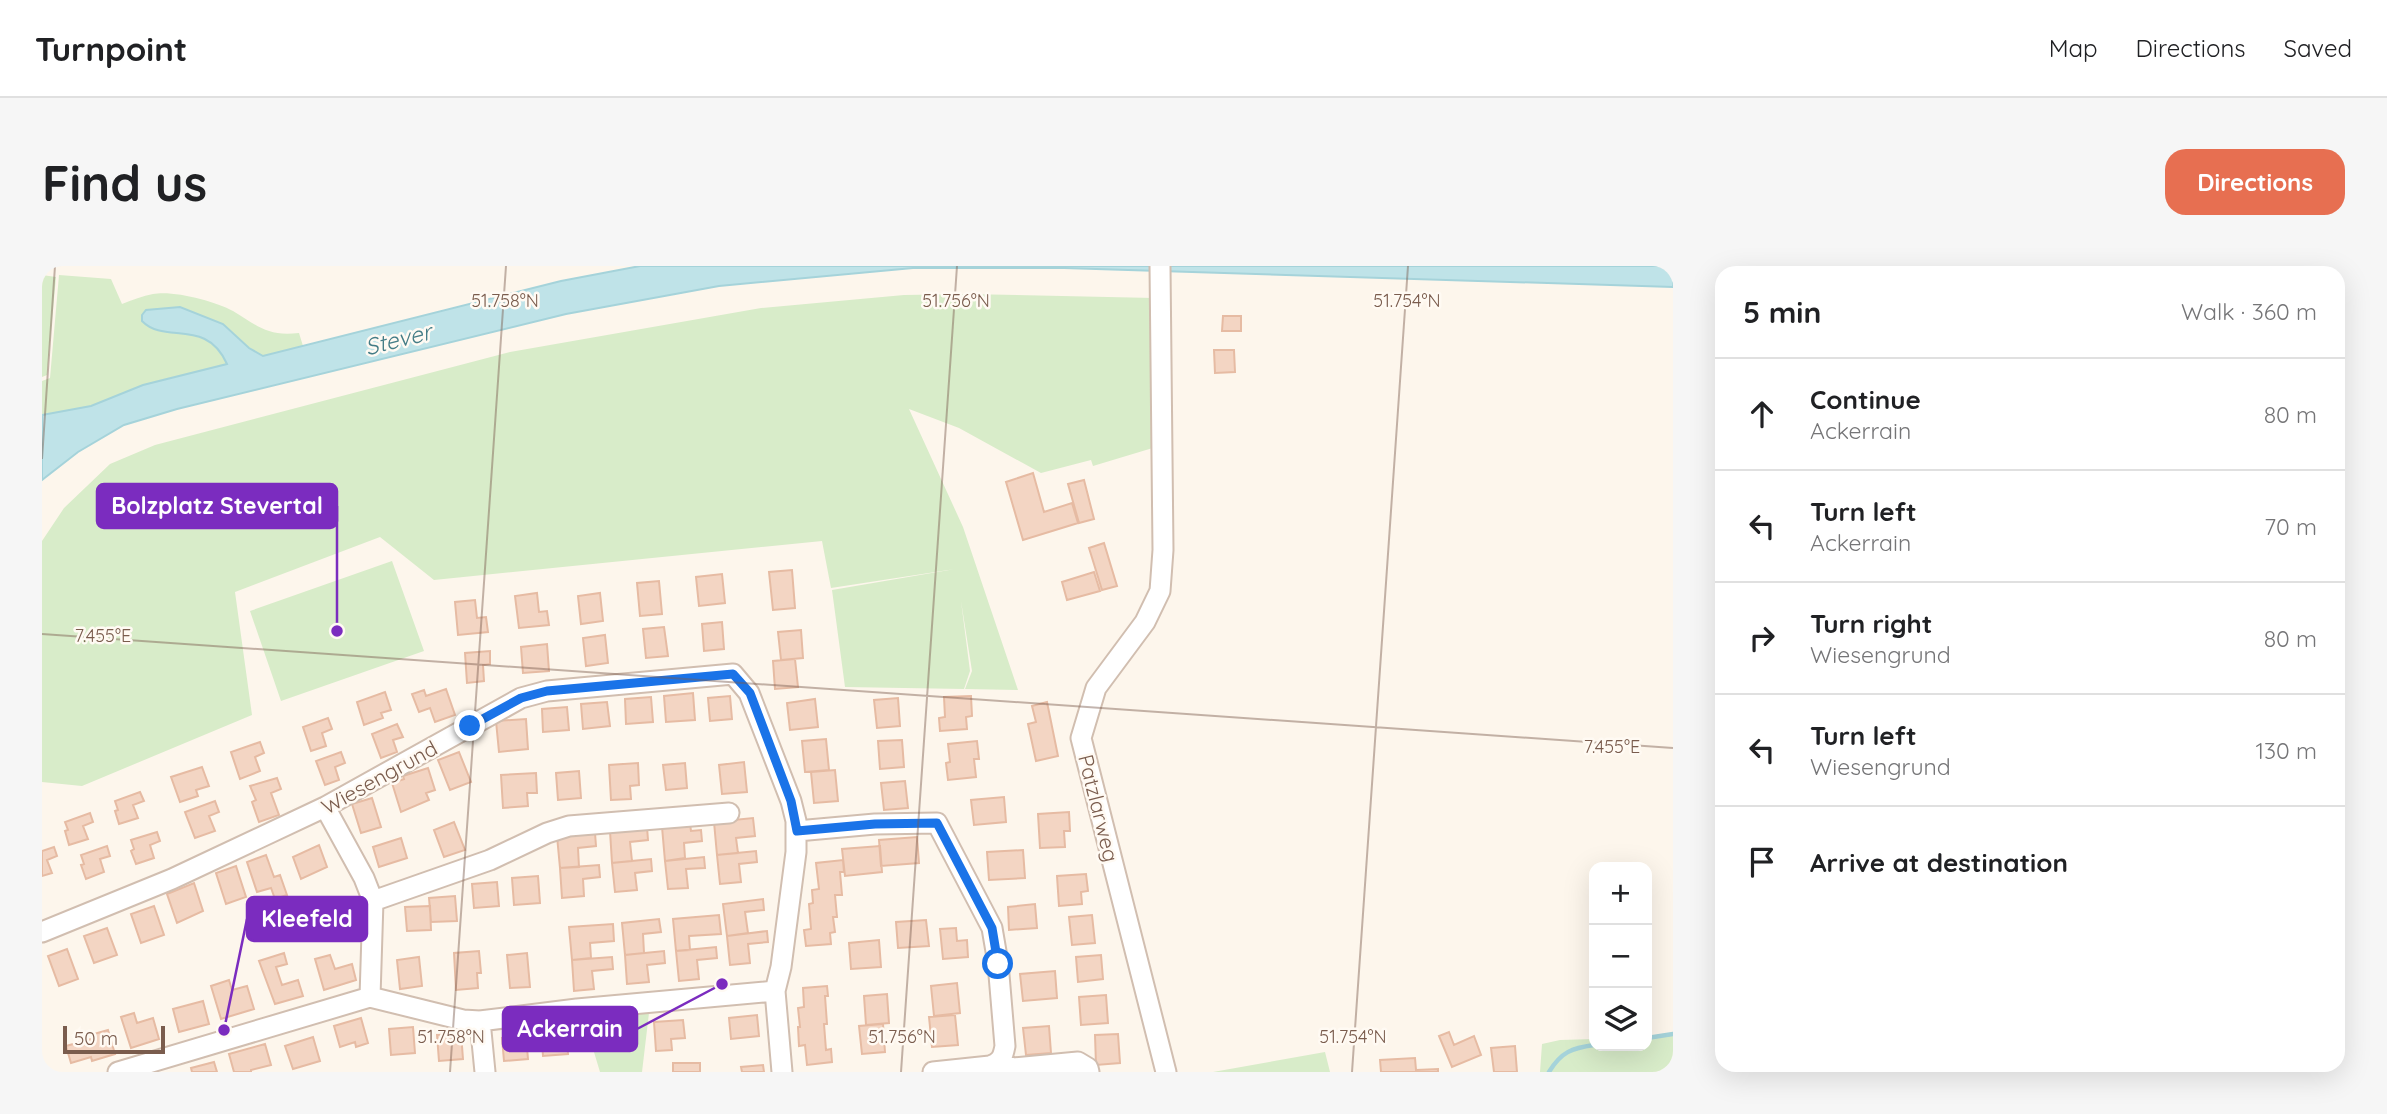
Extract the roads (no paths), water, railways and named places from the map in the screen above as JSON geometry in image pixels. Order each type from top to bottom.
[{"type":"street","name":"Patzlarweg","points":[[1160,275],[1163,550],[1160,591],[1145,622],[1096,688],[1081,738],[1166,1072]]},
{"type":"street","name":"Wiesengrund","points":[[42,932],[172,879],[325,807],[521,698],[547,691],[733,674],[750,693],[791,801],[797,831],[781,967],[775,990],[782,1072]]},
{"type":"street","points":[[325,807],[364,878],[373,901],[370,997]]},
{"type":"street","points":[[373,901],[490,860],[547,833],[569,826],[729,813]]},
{"type":"street","points":[[797,831],[875,824],[937,823],[992,928],[1005,1046],[998,1063],[990,1066],[933,1072]]},
{"type":"street","points":[[118,1072],[370,997],[463,1020],[480,1021],[775,990]]},
{"type":"street","points":[[480,1021],[485,1072]]},
{"type":"street","points":[[998,1063],[1013,1068],[1079,1062],[1088,1068],[1088,1072]]},
{"type":"water","name":"Stever","points":[[640,266],[1673,266],[1673,287],[1064,268],[913,268],[719,286],[566,314],[177,409],[124,425],[78,452],[42,480],[42,415],[91,406],[143,385],[227,364],[208,341],[197,336],[151,328],[142,321],[146,310],[180,307],[223,324],[249,348],[263,356],[561,281]]},
{"type":"waterway","points":[[1652,1037],[1673,1034]]},
{"type":"waterway","points":[[1549,1072],[1568,1052],[1589,1046]]},
{"type":"place","name":"Bolzplatz Stevertal","points":[[337,631]]},
{"type":"place","name":"Ackerrain","points":[[722,984]]},
{"type":"place","name":"Kleefeld","points":[[224,1030]]}]
